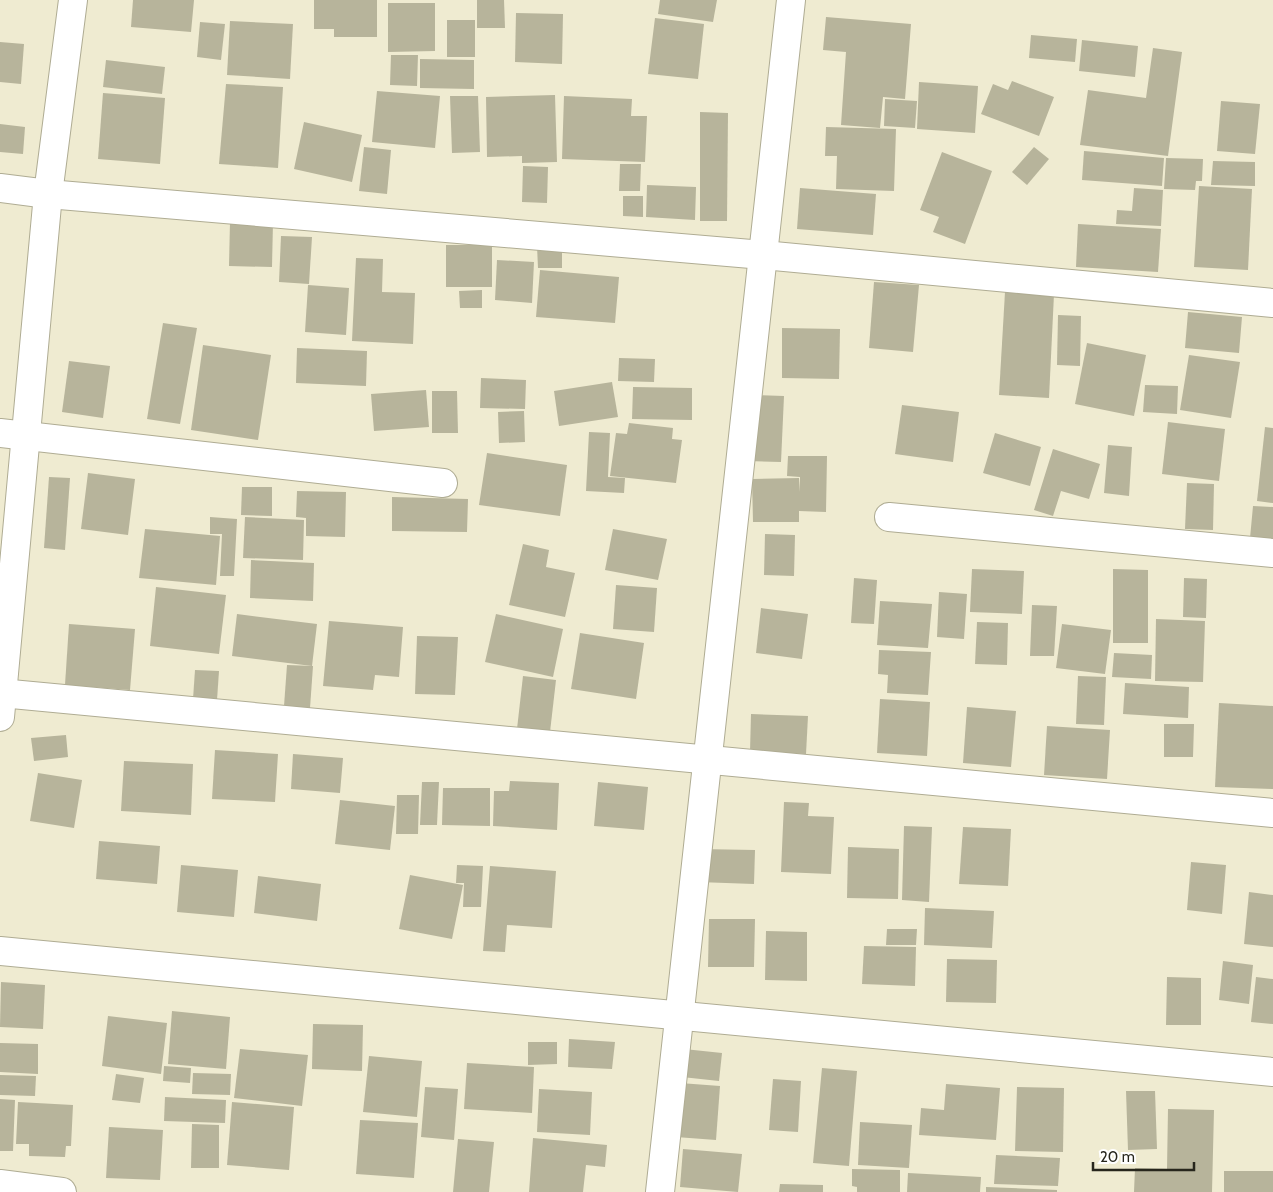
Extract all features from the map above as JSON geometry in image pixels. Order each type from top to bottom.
[{"type":"street","points":[[74,0],[48,194],[1,701],[708,759],[1273,813]]},
{"type":"street","points":[[660,1192],[791,0]]},
{"type":"street","points":[[0,188],[48,194],[763,255],[1273,303]]},
{"type":"street","points":[[0,433],[443,483]]},
{"type":"street","points":[[889,517],[1273,552]]},
{"type":"street","points":[[0,951],[1273,1072]]},
{"type":"street","points":[[0,1184],[62,1192]]},
{"type":"building","points":[[133,0],[194,0],[191,32],[131,27]]},
{"type":"building","points":[[314,0],[377,0],[377,37],[334,37],[334,29],[314,29]]},
{"type":"building","points":[[477,0],[504,0],[505,28],[477,28]]},
{"type":"building","points":[[660,0],[717,0],[713,22],[658,14]]},
{"type":"building","points":[[388,3],[435,3],[435,51],[388,52]]},
{"type":"building","points":[[516,13],[563,14],[562,64],[515,62]]},
{"type":"building","points":[[826,17],[911,24],[905,99],[883,97],[880,128],[841,125],[846,52],[823,50]]},
{"type":"building","points":[[655,18],[704,24],[698,79],[648,74]]},
{"type":"building","points":[[447,20],[475,20],[475,57],[447,57]]},
{"type":"building","points":[[230,21],[293,24],[290,79],[227,75]]},
{"type":"building","points":[[200,22],[225,24],[221,60],[197,57]]},
{"type":"building","points":[[1031,35],[1077,39],[1075,62],[1029,58]]},
{"type":"building","points":[[1082,40],[1138,46],[1135,77],[1079,71]]},
{"type":"building","points":[[0,42],[24,44],[21,84],[0,82]]},
{"type":"building","points":[[1153,48],[1182,52],[1168,156],[1080,145],[1088,90],[1146,98]]},
{"type":"building","points":[[391,55],[418,55],[417,86],[390,85]]},
{"type":"building","points":[[420,59],[474,60],[474,89],[420,88]]},
{"type":"building","points":[[106,60],[165,67],[162,94],[103,87]]},
{"type":"building","points":[[1012,81],[1054,97],[1039,136],[981,114],[993,84],[1008,90]]},
{"type":"building","points":[[919,82],[978,86],[975,133],[917,129]]},
{"type":"building","points":[[226,84],[283,87],[278,168],[219,164]]},
{"type":"building","points":[[377,91],[440,96],[435,148],[372,142]]},
{"type":"building","points":[[103,93],[165,98],[160,164],[98,159]]},
{"type":"building","points":[[555,95],[557,162],[522,163],[522,156],[487,157],[486,97]]},
{"type":"building","points":[[450,96],[478,96],[480,152],[452,153]]},
{"type":"building","points":[[564,96],[632,99],[631,116],[647,116],[645,162],[562,159]]},
{"type":"building","points":[[885,99],[917,101],[915,128],[884,126]]},
{"type":"building","points":[[1221,101],[1260,104],[1255,154],[1217,151]]},
{"type":"building","points":[[700,112],[728,113],[727,221],[700,221]]},
{"type":"building","points":[[304,122],[362,135],[352,182],[294,169]]},
{"type":"building","points":[[0,124],[25,127],[23,154],[0,152]]},
{"type":"building","points":[[826,127],[896,129],[894,191],[836,189],[837,156],[825,156]]},
{"type":"building","points":[[364,147],[391,150],[387,194],[359,191]]},
{"type":"building","points":[[1034,147],[1049,159],[1027,185],[1012,172]]},
{"type":"building","points":[[1084,151],[1164,158],[1162,186],[1082,180]]},
{"type":"building","points":[[942,152],[992,171],[965,244],[933,232],[939,217],[920,210]]},
{"type":"building","points":[[1166,158],[1203,159],[1202,181],[1196,181],[1195,190],[1164,189]]},
{"type":"building","points":[[1213,161],[1255,162],[1255,186],[1211,185]]},
{"type":"building","points":[[620,164],[641,164],[640,191],[619,191]]},
{"type":"building","points":[[523,166],[548,167],[547,203],[522,202]]},
{"type":"building","points":[[647,185],[696,187],[695,220],[646,217]]},
{"type":"building","points":[[1199,186],[1252,189],[1248,270],[1194,267]]},
{"type":"building","points":[[800,188],[876,194],[873,235],[797,229]]},
{"type":"building","points":[[1134,188],[1163,190],[1161,226],[1116,224],[1117,210],[1132,211]]},
{"type":"building","points":[[623,196],[643,196],[643,217],[623,216]]},
{"type":"building","points":[[230,222],[273,222],[272,267],[229,266]]},
{"type":"building","points":[[1078,224],[1161,229],[1158,272],[1076,267]]},
{"type":"building","points":[[281,236],[312,237],[309,284],[279,282]]},
{"type":"building","points":[[446,245],[492,245],[492,287],[446,287]]},
{"type":"building","points":[[537,246],[562,246],[562,268],[538,268]]},
{"type":"building","points":[[356,258],[383,259],[382,292],[415,293],[413,344],[352,341]]},
{"type":"building","points":[[497,260],[534,262],[532,303],[495,300]]},
{"type":"building","points":[[540,270],[619,277],[615,323],[536,317]]},
{"type":"building","points":[[874,282],[919,285],[913,352],[869,348]]},
{"type":"building","points":[[308,285],[349,288],[346,335],[305,332]]},
{"type":"building","points":[[482,290],[482,308],[460,308],[459,291]]},
{"type":"building","points":[[1005,292],[1054,294],[1049,398],[999,395]]},
{"type":"building","points":[[1188,312],[1242,317],[1239,353],[1185,348]]},
{"type":"building","points":[[1058,315],[1081,316],[1080,366],[1057,365]]},
{"type":"building","points":[[163,323],[197,328],[180,424],[147,419]]},
{"type":"building","points":[[782,328],[840,329],[839,379],[782,378]]},
{"type":"building","points":[[1087,343],[1146,355],[1134,416],[1075,404]]},
{"type":"building","points":[[203,345],[271,355],[258,440],[191,430]]},
{"type":"building","points":[[297,348],[367,351],[366,386],[296,383]]},
{"type":"building","points":[[1189,355],[1240,362],[1231,418],[1180,410]]},
{"type":"building","points":[[619,358],[655,359],[654,382],[618,381]]},
{"type":"building","points":[[69,361],[110,366],[103,418],[62,412]]},
{"type":"building","points":[[481,378],[526,380],[525,409],[480,408]]},
{"type":"building","points":[[612,382],[618,417],[559,426],[554,391]]},
{"type":"building","points":[[1145,385],[1178,386],[1177,414],[1143,412]]},
{"type":"building","points":[[633,387],[692,388],[692,420],[632,419]]},
{"type":"building","points":[[426,390],[429,427],[374,431],[371,394]]},
{"type":"building","points":[[432,391],[457,391],[458,433],[432,433]]},
{"type":"building","points":[[749,395],[784,396],[781,462],[747,461]]},
{"type":"building","points":[[902,405],[959,412],[953,462],[895,454]]},
{"type":"building","points":[[524,411],[525,442],[499,443],[498,412]]},
{"type":"building","points":[[1168,422],[1225,429],[1219,481],[1162,474]]},
{"type":"building","points":[[629,423],[673,428],[672,439],[682,440],[676,483],[610,476],[616,433],[627,434]]},
{"type":"building","points":[[1265,427],[1273,428],[1273,503],[1257,501]]},
{"type":"building","points":[[589,432],[610,433],[608,477],[625,478],[624,493],[586,491]]},
{"type":"building","points":[[995,433],[1041,447],[1030,486],[983,473]]},
{"type":"building","points":[[1108,445],[1132,447],[1129,496],[1104,493]]},
{"type":"building","points":[[1053,449],[1100,464],[1089,499],[1061,491],[1053,516],[1034,510]]},
{"type":"building","points":[[487,453],[567,465],[560,516],[479,505]]},
{"type":"building","points":[[788,456],[827,456],[826,512],[799,511],[799,522],[753,522],[752,479],[799,478],[800,492],[800,477],[787,476]]},
{"type":"building","points":[[88,473],[135,479],[128,535],[81,529]]},
{"type":"building","points":[[49,477],[70,478],[65,550],[44,548]]},
{"type":"building","points":[[1187,483],[1214,484],[1213,530],[1185,529]]},
{"type":"building","points":[[242,487],[272,487],[272,516],[241,515]]},
{"type":"building","points":[[297,491],[346,492],[345,537],[306,536],[306,518],[296,517]]},
{"type":"building","points":[[392,497],[468,499],[467,532],[392,531]]},
{"type":"building","points":[[1253,506],[1273,507],[1273,540],[1250,538]]},
{"type":"building","points":[[210,517],[237,519],[234,576],[220,576],[222,534],[210,534]]},
{"type":"building","points":[[245,517],[304,520],[303,560],[243,558]]},
{"type":"building","points":[[145,529],[220,536],[216,585],[139,578]]},
{"type":"building","points":[[613,529],[667,539],[658,580],[605,570]]},
{"type":"building","points":[[765,534],[795,535],[794,576],[764,575]]},
{"type":"building","points":[[523,544],[549,550],[546,567],[575,573],[565,617],[509,605]]},
{"type":"building","points":[[251,560],[314,563],[313,601],[250,598]]},
{"type":"building","points":[[972,569],[1024,571],[1022,614],[970,612]]},
{"type":"building","points":[[1113,569],[1148,570],[1148,643],[1113,643]]},
{"type":"building","points":[[854,578],[877,580],[874,624],[851,623]]},
{"type":"building","points":[[1184,578],[1207,579],[1206,618],[1183,617]]},
{"type":"building","points":[[616,585],[657,588],[654,632],[613,629]]},
{"type":"building","points":[[156,587],[226,595],[219,654],[150,646]]},
{"type":"building","points":[[939,592],[967,594],[964,639],[937,637]]},
{"type":"building","points":[[880,601],[932,604],[928,648],[877,645]]},
{"type":"building","points":[[1032,605],[1057,606],[1054,656],[1030,656]]},
{"type":"building","points":[[761,608],[808,614],[802,659],[756,653]]},
{"type":"building","points":[[237,614],[317,624],[312,666],[232,656]]},
{"type":"building","points":[[496,614],[563,629],[553,677],[485,662]]},
{"type":"building","points":[[1156,619],[1205,621],[1203,682],[1155,681]]},
{"type":"building","points":[[329,621],[403,627],[399,677],[375,675],[373,690],[323,686]]},
{"type":"building","points":[[977,622],[1008,623],[1007,665],[975,664]]},
{"type":"building","points":[[69,624],[135,629],[130,690],[65,685]]},
{"type":"building","points":[[1062,624],[1111,630],[1105,674],[1056,668]]},
{"type":"building","points":[[580,633],[644,643],[636,699],[571,689]]},
{"type":"building","points":[[417,636],[458,637],[455,695],[415,694]]},
{"type":"building","points":[[879,650],[931,652],[928,695],[887,693],[888,675],[878,674]]},
{"type":"building","points":[[1114,653],[1152,655],[1151,679],[1112,677]]},
{"type":"building","points":[[287,665],[313,666],[310,708],[284,706]]},
{"type":"building","points":[[195,670],[219,671],[217,700],[193,699]]},
{"type":"building","points":[[523,676],[556,680],[550,732],[517,729]]},
{"type":"building","points":[[1078,676],[1106,677],[1104,725],[1076,724]]},
{"type":"building","points":[[1125,683],[1189,687],[1188,718],[1123,714]]},
{"type":"building","points":[[880,699],[930,702],[927,756],[877,753]]},
{"type":"building","points":[[1219,703],[1273,706],[1273,789],[1215,787]]},
{"type":"building","points":[[967,707],[1016,711],[1011,767],[963,763]]},
{"type":"building","points":[[751,714],[808,716],[806,754],[750,752]]},
{"type":"building","points":[[1164,724],[1194,724],[1193,757],[1164,757]]},
{"type":"building","points":[[1047,726],[1110,730],[1107,779],[1044,775]]},
{"type":"building","points":[[66,735],[68,757],[34,761],[31,738]]},
{"type":"building","points":[[215,750],[278,754],[275,802],[212,799]]},
{"type":"building","points":[[293,754],[343,758],[340,793],[291,789]]},
{"type":"building","points":[[124,761],[193,764],[191,815],[121,811]]},
{"type":"building","points":[[38,773],[82,780],[74,828],[30,821]]},
{"type":"building","points":[[510,781],[559,783],[557,830],[493,826],[494,791],[509,791]]},
{"type":"building","points":[[422,782],[439,782],[437,825],[420,825]]},
{"type":"building","points":[[598,782],[648,787],[644,830],[594,826]]},
{"type":"building","points":[[443,788],[490,788],[490,826],[442,825]]},
{"type":"building","points":[[397,795],[419,795],[418,834],[396,834]]},
{"type":"building","points":[[340,800],[395,806],[390,850],[335,844]]},
{"type":"building","points":[[784,802],[809,803],[808,816],[834,817],[831,874],[781,872]]},
{"type":"building","points":[[904,826],[932,827],[929,902],[902,900]]},
{"type":"building","points":[[963,827],[1011,829],[1008,886],[959,884]]},
{"type":"building","points":[[99,841],[160,846],[157,884],[96,879]]},
{"type":"building","points":[[848,847],[899,849],[898,899],[847,898]]},
{"type":"building","points":[[699,849],[755,850],[754,884],[698,882]]},
{"type":"building","points":[[1191,862],[1226,865],[1222,914],[1187,910]]},
{"type":"building","points":[[181,865],[238,870],[234,917],[177,912]]},
{"type":"building","points":[[457,865],[483,866],[481,907],[463,907],[464,883],[456,883]]},
{"type":"building","points":[[490,866],[556,871],[552,928],[507,925],[505,952],[483,951]]},
{"type":"building","points":[[410,875],[463,885],[452,939],[399,929]]},
{"type":"building","points":[[258,876],[321,884],[317,921],[254,913]]},
{"type":"building","points":[[1249,892],[1273,895],[1273,947],[1244,944]]},
{"type":"building","points":[[925,908],[994,911],[992,948],[924,945]]},
{"type":"building","points":[[709,919],[755,919],[754,967],[708,967]]},
{"type":"building","points":[[887,929],[917,929],[916,945],[886,945]]},
{"type":"building","points":[[766,931],[807,932],[807,981],[765,980]]},
{"type":"building","points":[[864,946],[916,947],[915,986],[862,984]]},
{"type":"building","points":[[947,959],[997,960],[996,1003],[946,1002]]},
{"type":"building","points":[[1223,961],[1253,965],[1249,1004],[1219,1000]]},
{"type":"building","points":[[1167,977],[1201,978],[1201,1025],[1166,1025]]},
{"type":"building","points":[[1256,977],[1273,979],[1273,1024],[1251,1022]]},
{"type":"building","points":[[1,982],[45,985],[43,1029],[0,1027]]},
{"type":"building","points":[[172,1011],[230,1017],[226,1069],[168,1064]]},
{"type":"building","points":[[108,1016],[167,1023],[161,1074],[102,1066]]},
{"type":"building","points":[[313,1024],[363,1025],[362,1071],[312,1069]]},
{"type":"building","points":[[569,1039],[615,1042],[612,1069],[568,1067]]},
{"type":"building","points":[[528,1042],[557,1042],[557,1064],[528,1065]]},
{"type":"building","points":[[0,1043],[38,1044],[38,1074],[0,1072]]},
{"type":"building","points":[[240,1049],[308,1055],[302,1106],[234,1098]]},
{"type":"building","points":[[684,1049],[722,1053],[719,1081],[682,1077]]},
{"type":"building","points":[[369,1056],[422,1061],[417,1117],[363,1112]]},
{"type":"building","points":[[467,1063],[534,1067],[532,1113],[464,1109]]},
{"type":"building","points":[[164,1066],[191,1068],[190,1083],[163,1081]]},
{"type":"building","points":[[822,1068],[857,1071],[849,1166],[813,1163]]},
{"type":"building","points":[[193,1073],[231,1074],[230,1095],[192,1094]]},
{"type":"building","points":[[116,1074],[144,1078],[140,1103],[112,1100]]},
{"type":"building","points":[[0,1075],[36,1076],[35,1096],[0,1095]]},
{"type":"building","points":[[773,1079],[801,1081],[798,1132],[769,1130]]},
{"type":"building","points":[[680,1083],[720,1086],[716,1140],[676,1137]]},
{"type":"building","points":[[946,1084],[1000,1088],[996,1140],[919,1135],[921,1108],[944,1110]]},
{"type":"building","points":[[425,1087],[458,1089],[454,1140],[421,1137]]},
{"type":"building","points":[[1017,1087],[1064,1088],[1063,1152],[1015,1151]]},
{"type":"building","points":[[539,1089],[592,1092],[590,1135],[537,1132]]},
{"type":"building","points":[[1126,1091],[1155,1091],[1157,1149],[1128,1150]]},
{"type":"building","points":[[165,1097],[226,1100],[225,1123],[164,1121]]},
{"type":"building","points":[[0,1099],[15,1100],[13,1151],[0,1151]]},
{"type":"building","points":[[18,1102],[73,1105],[71,1146],[66,1146],[65,1157],[29,1156],[29,1144],[16,1144]]},
{"type":"building","points":[[232,1102],[294,1107],[289,1170],[227,1165]]},
{"type":"building","points":[[1168,1109],[1214,1110],[1212,1192],[1134,1192],[1135,1168],[1167,1169]]},
{"type":"building","points":[[360,1120],[418,1123],[414,1178],[356,1174]]},
{"type":"building","points":[[860,1122],[912,1125],[909,1168],[858,1165]]},
{"type":"building","points":[[192,1124],[219,1125],[219,1168],[191,1168]]},
{"type":"building","points":[[109,1127],[163,1130],[160,1180],[106,1178]]},
{"type":"building","points":[[533,1138],[607,1145],[605,1167],[586,1165],[583,1192],[529,1192]]},
{"type":"building","points":[[458,1139],[494,1142],[489,1192],[453,1192]]},
{"type":"building","points":[[683,1149],[742,1154],[738,1192],[680,1187]]},
{"type":"building","points":[[996,1155],[1060,1158],[1058,1186],[994,1184]]},
{"type":"building","points":[[852,1169],[900,1170],[900,1192],[857,1192],[857,1187],[852,1186]]},
{"type":"building","points":[[1224,1171],[1273,1171],[1273,1192],[1224,1192]]},
{"type":"building","points":[[908,1173],[981,1177],[980,1192],[907,1192]]},
{"type":"building","points":[[780,1184],[823,1185],[823,1192],[779,1192]]},
{"type":"building","points":[[986,1187],[1057,1190],[1057,1192],[986,1192]]}]
